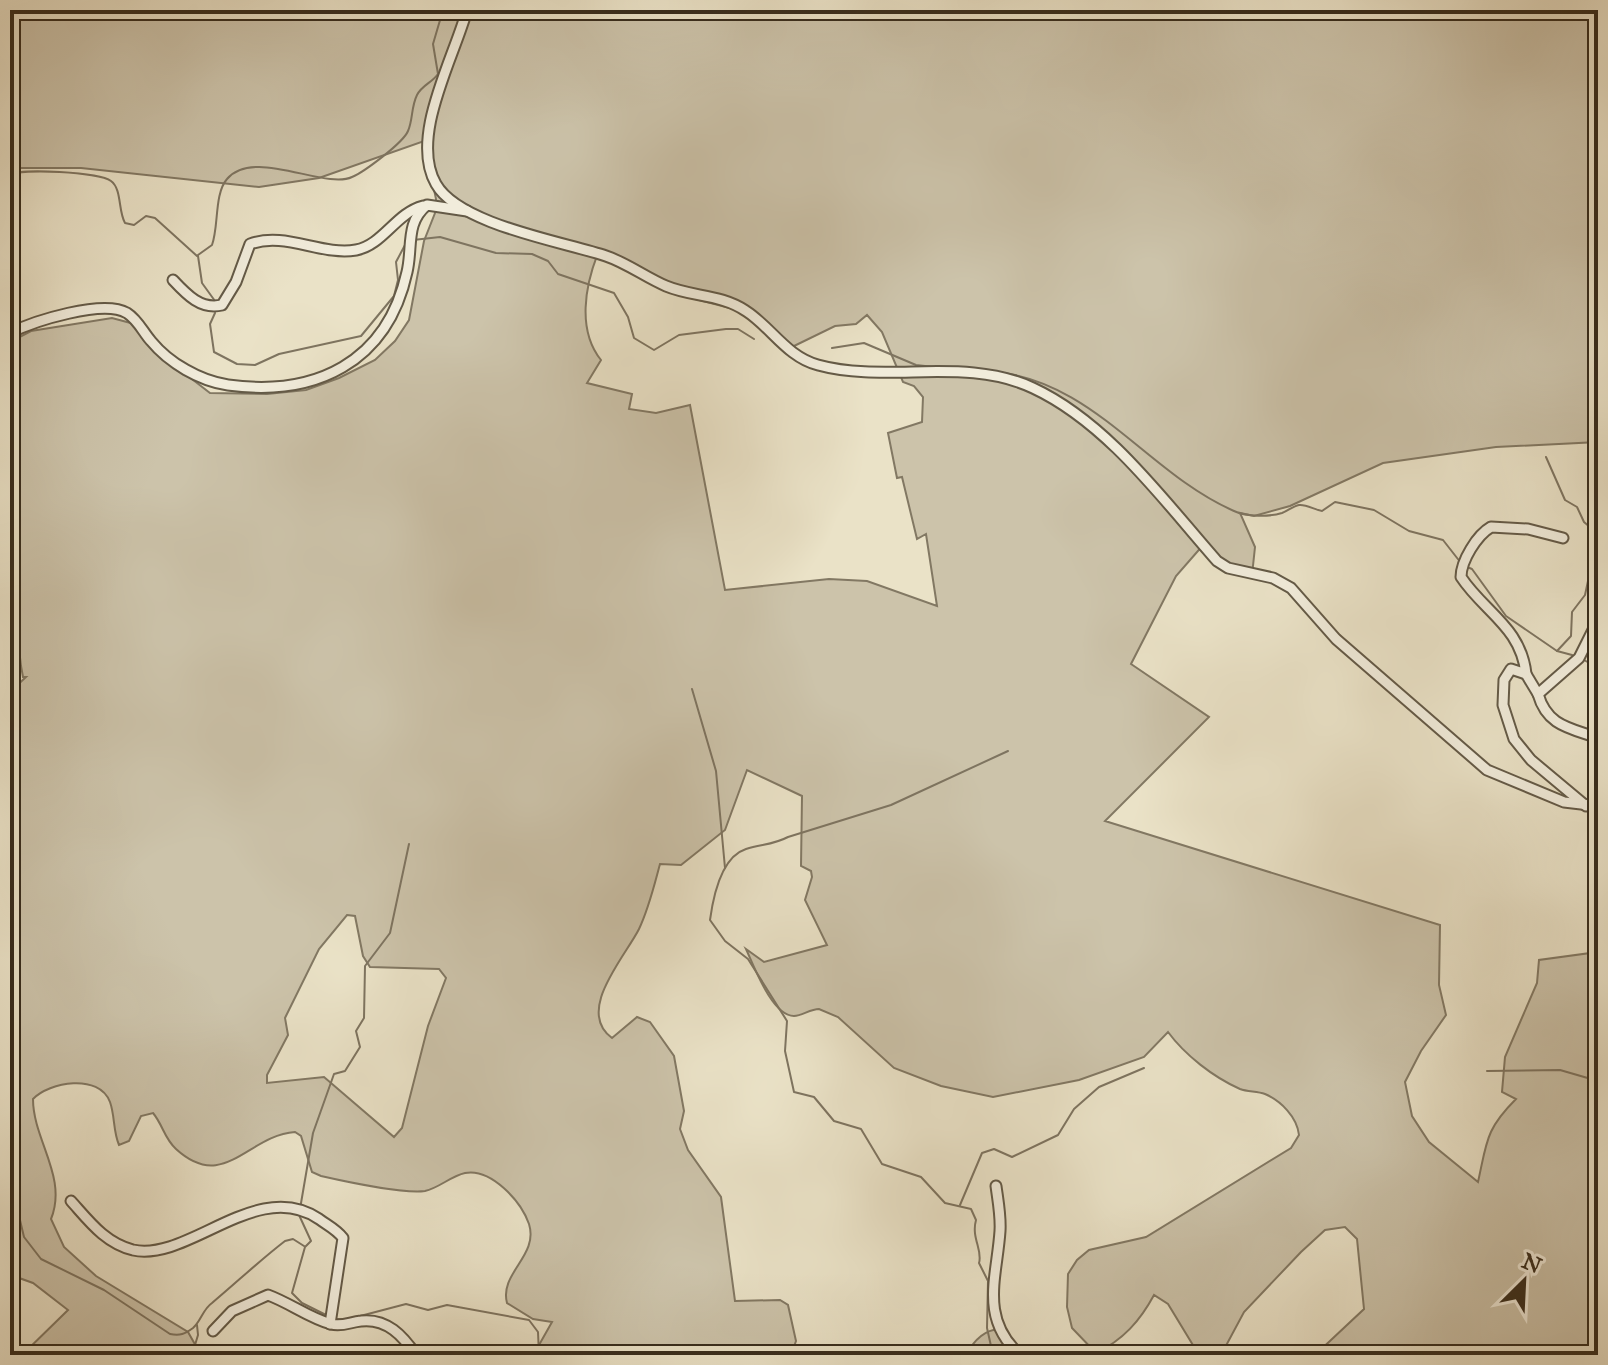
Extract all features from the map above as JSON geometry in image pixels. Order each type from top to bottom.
[{"type":"street","points":[[467,10],[431,116],[427,152],[430,171],[441,192],[471,211],[531,236],[607,256],[678,290],[733,303],[807,362],[856,372],[911,370],[980,374],[1017,382],[1046,395],[1105,440],[1217,561],[1241,572],[1273,578],[1291,588],[1345,647],[1487,770],[1564,802],[1598,806]]},
{"type":"street","points":[[173,280],[199,303],[211,308],[222,305],[236,282],[250,244],[276,241],[358,250],[370,245],[404,214],[427,205],[471,211]]},
{"type":"street","points":[[10,333],[63,315],[118,309],[135,319],[169,358],[195,374],[223,384],[270,390],[308,384],[338,372],[387,323],[408,268],[412,223],[427,205]]},
{"type":"street","points":[[1563,538],[1528,529],[1491,527],[1480,536],[1460,572],[1467,587],[1515,635],[1524,656],[1526,674],[1546,713],[1559,725],[1598,738]]},
{"type":"street","points":[[1538,694],[1579,658],[1598,620]]},
{"type":"street","points":[[1526,674],[1511,669],[1507,673],[1503,692],[1506,722],[1522,751],[1586,806]]},
{"type":"street","points":[[996,1186],[1000,1227],[995,1257],[995,1317],[1003,1338],[1020,1355]]},
{"type":"street","points":[[71,1201],[104,1236],[141,1251],[274,1208],[290,1206],[306,1210],[343,1238],[330,1324]]},
{"type":"street","points":[[213,1331],[232,1311],[268,1295],[330,1324],[363,1321],[385,1325],[402,1335],[416,1355]]},
{"type":"shaded area","points":[[10,10],[1598,10],[1598,442],[1496,447],[1383,463],[1290,506],[1254,516],[1240,513],[1255,547],[1252,575],[1225,563],[1204,544],[1176,576],[1131,664],[1209,717],[1105,821],[1440,925],[1439,985],[1446,1015],[1421,1051],[1405,1082],[1412,1116],[1429,1142],[1478,1182],[1493,1128],[1516,1099],[1502,1092],[1505,1057],[1537,983],[1539,960],[1598,952],[1598,1355],[1315,1355],[1364,1309],[1357,1239],[1345,1227],[1325,1230],[1301,1252],[1244,1312],[1221,1355],[1199,1355],[1168,1304],[1154,1295],[1130,1329],[1096,1353],[1072,1328],[1067,1307],[1068,1274],[1077,1260],[1089,1250],[1146,1237],[1291,1148],[1299,1135],[1292,1116],[1271,1097],[1240,1089],[1210,1072],[1168,1032],[1144,1057],[1079,1080],[993,1097],[941,1086],[894,1068],[838,1017],[819,1009],[797,1016],[786,1014],[771,999],[746,949],[764,962],[827,945],[805,900],[812,877],[811,871],[801,866],[802,796],[747,770],[725,830],[681,865],[660,864],[643,921],[606,984],[599,1014],[602,1027],[612,1038],[637,1017],[650,1022],[674,1056],[684,1111],[680,1129],[688,1150],[721,1197],[735,1301],[780,1300],[788,1305],[796,1341],[791,1355],[539,1355],[539,1345],[552,1322],[533,1319],[507,1303],[506,1292],[508,1282],[529,1246],[529,1224],[512,1196],[495,1181],[475,1173],[465,1173],[425,1191],[403,1191],[321,1176],[312,1172],[301,1136],[295,1132],[278,1135],[222,1164],[208,1165],[193,1161],[176,1149],[153,1113],[141,1116],[129,1141],[119,1145],[112,1107],[104,1093],[96,1087],[73,1083],[50,1088],[33,1099],[38,1129],[53,1173],[55,1203],[51,1219],[64,1247],[96,1276],[188,1332],[201,1355],[22,1355],[68,1310],[33,1283],[19,1278],[10,1285],[10,692],[26,677],[23,677],[21,666],[10,572],[10,342],[31,331],[112,318],[138,325],[179,369],[210,393],[267,394],[306,390],[375,360],[395,341],[409,320],[424,241],[435,213],[436,199],[424,141],[319,178],[259,187],[81,168],[19,168],[10,173]],"holes":[[[598,253],[684,296],[745,312],[792,347],[835,326],[856,324],[867,315],[882,332],[903,382],[914,386],[923,397],[922,422],[888,433],[897,478],[902,477],[917,539],[926,534],[937,606],[867,581],[829,579],[725,590],[690,405],[656,413],[629,409],[632,394],[587,383],[601,360],[593,348],[586,322],[587,293]],[[347,915],[355,916],[363,956],[370,967],[439,969],[446,978],[428,1026],[402,1128],[394,1137],[324,1077],[267,1083],[267,1075],[288,1035],[285,1018],[319,949]]]},
{"type":"shaded area","points":[[999,1329],[1029,1355],[966,1355],[979,1338]]},
{"type":"waterway","points":[[198,255],[212,245],[220,193],[227,179],[239,170],[271,168],[340,180],[358,174],[399,143],[408,131],[417,95],[438,74],[433,44],[443,10]]},
{"type":"waterway","points":[[10,175],[60,172],[92,175],[111,181],[117,189],[125,223],[134,225],[146,216],[155,218],[197,256]]},
{"type":"waterway","points":[[413,240],[440,237],[496,253],[532,254],[548,261],[558,274],[614,293],[628,317],[634,338],[654,350],[679,335],[726,329],[738,329],[754,339]]},
{"type":"waterway","points":[[215,313],[210,324],[214,352],[237,364],[255,365],[279,354],[361,336],[394,296],[398,280],[396,262],[405,245]]},
{"type":"waterway","points":[[198,256],[202,283],[215,301]]},
{"type":"waterway","points":[[832,348],[864,343],[916,365],[934,367]]},
{"type":"waterway","points":[[988,371],[1025,377],[1058,390],[1089,408],[1202,494],[1234,511],[1271,515],[1302,505],[1322,511],[1335,502],[1374,510],[1409,531],[1443,540],[1461,563]]},
{"type":"waterway","points":[[1546,457],[1565,500],[1577,507],[1584,522],[1598,534]]},
{"type":"waterway","points":[[1467,567],[1472,569],[1506,616],[1557,651],[1572,655]]},
{"type":"waterway","points":[[1557,651],[1571,636],[1572,612],[1585,595],[1588,581],[1598,572]]},
{"type":"waterway","points":[[1584,660],[1598,668]]},
{"type":"waterway","points":[[692,689],[716,771],[725,868]]},
{"type":"waterway","points":[[993,1355],[987,1328],[988,1281],[979,1263],[976,1220],[971,1209],[945,1203],[921,1177],[882,1164],[861,1129],[834,1121],[814,1097],[794,1092],[785,1051],[787,1021],[748,959],[725,941],[710,920],[724,869],[737,853],[891,805],[1008,751]]},
{"type":"waterway","points":[[300,1209],[313,1133],[334,1074],[345,1071],[360,1047],[356,1031],[364,1018],[365,966],[390,933],[409,844]]},
{"type":"waterway","points":[[960,1205],[982,1153],[994,1149],[1012,1157],[1058,1135],[1074,1109],[1099,1087],[1144,1068]]},
{"type":"waterway","points":[[1487,1071],[1560,1070],[1598,1081]]},
{"type":"waterway","points":[[10,1184],[20,1199],[19,1216],[24,1237],[41,1259],[104,1290],[170,1334],[182,1334],[193,1328],[209,1306],[285,1241],[293,1239],[304,1246]]},
{"type":"waterway","points":[[299,1215],[311,1241],[305,1247],[292,1293],[302,1303],[328,1316]]},
{"type":"waterway","points":[[334,1319],[345,1320],[406,1304],[428,1310],[447,1305],[529,1320],[538,1332],[539,1355]]},
{"type":"waterway","points":[[192,1355],[198,1335],[197,1325]]}]
